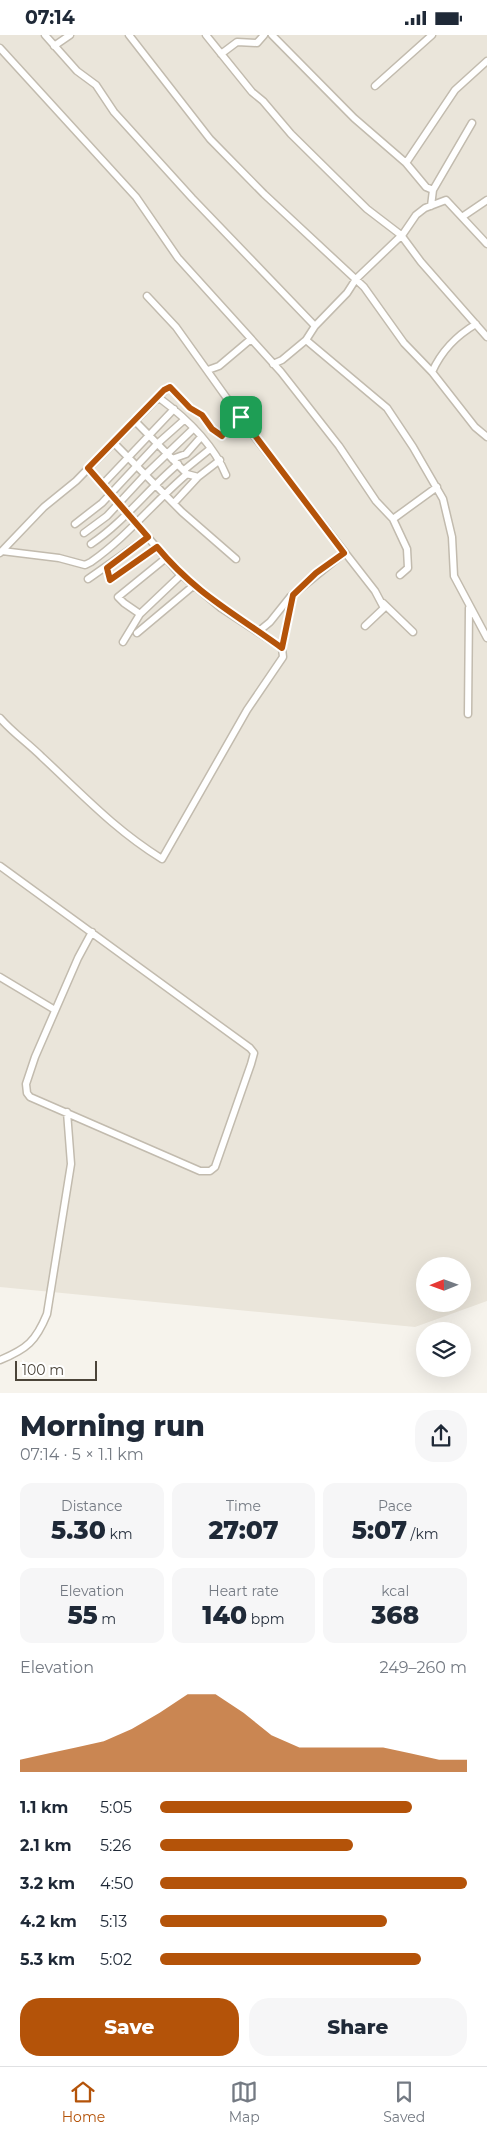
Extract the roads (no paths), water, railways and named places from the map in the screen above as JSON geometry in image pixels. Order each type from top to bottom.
[{"type":"street","points":[[45,35],[77,71],[96,85],[114,112],[140,141],[271,282],[315,326]]},
{"type":"street","points":[[54,46],[70,35]]},
{"type":"street","points":[[129,35],[210,139],[264,194],[356,279],[377,304],[399,337],[432,372],[463,413],[487,437]]},
{"type":"street","points":[[206,35],[291,134],[367,209],[401,235],[425,268],[487,337]]},
{"type":"street","points":[[221,54],[237,42],[257,43],[264,35]]},
{"type":"street","points":[[272,35],[354,118],[406,163],[426,187],[433,190]]},
{"type":"street","points":[[375,86],[432,35]]},
{"type":"street","points":[[0,48],[136,197],[178,258],[252,339],[339,445],[376,501],[392,519],[407,549],[408,568],[400,575]]},
{"type":"street","points":[[406,163],[456,90],[487,61]]},
{"type":"street","points":[[431,206],[433,190],[472,123]]},
{"type":"street","points":[[462,217],[487,200]]},
{"type":"street","points":[[273,364],[282,360],[306,339],[315,326],[347,293],[356,279],[401,235],[416,215],[431,206],[446,201],[487,244]]},
{"type":"street","points":[[147,296],[176,327],[241,417],[382,602],[413,632]]},
{"type":"street","points":[[432,372],[438,357],[447,347],[476,324]]},
{"type":"street","points":[[208,370],[219,366],[252,339]]},
{"type":"street","points":[[306,339],[387,408],[437,487],[443,499],[452,537],[454,576],[487,638]]},
{"type":"street","points":[[1,552],[44,507],[88,468],[164,390],[170,387],[190,408],[202,415],[212,429],[222,436],[225,430],[241,417]]},
{"type":"street","points":[[158,397],[194,428],[220,460],[226,475]]},
{"type":"street","points":[[102,485],[127,456],[174,409]]},
{"type":"street","points":[[134,420],[178,464],[185,472],[191,485]]},
{"type":"street","points":[[75,524],[110,495],[157,444],[184,420]]},
{"type":"street","points":[[84,533],[107,516],[145,475],[169,457],[194,428]]},
{"type":"street","points":[[169,457],[186,454],[201,437]]},
{"type":"street","points":[[113,443],[174,503],[236,559]]},
{"type":"street","points":[[1,552],[59,558],[85,565],[111,548],[210,449]]},
{"type":"street","points":[[174,503],[198,477],[220,460]]},
{"type":"street","points":[[91,544],[128,515],[155,484],[178,464]]},
{"type":"street","points":[[88,468],[181,575],[221,608],[259,631],[282,648]]},
{"type":"street","points":[[185,472],[198,477]]},
{"type":"street","points":[[392,519],[437,487]]},
{"type":"street","points":[[88,579],[107,568],[148,537]]},
{"type":"street","points":[[107,568],[110,580],[157,547]]},
{"type":"street","points":[[259,631],[270,622],[278,610],[316,573],[344,553]]},
{"type":"street","points":[[140,614],[118,597],[166,558]]},
{"type":"street","points":[[123,642],[140,614],[181,575]]},
{"type":"street","points":[[137,633],[193,586]]},
{"type":"street","points":[[0,718],[12,732],[42,756],[103,816],[130,839],[162,859],[247,710],[283,657],[282,648],[293,595]]},
{"type":"street","points":[[366,626],[384,608],[382,602]]},
{"type":"street","points":[[468,714],[467,678],[471,627],[469,604]]},
{"type":"street","points":[[0,865],[92,932],[250,1048],[254,1053],[214,1167],[210,1171],[200,1171],[30,1097],[27,1093],[26,1084],[55,1010],[92,932]]},
{"type":"street","points":[[0,977],[55,1010]]},
{"type":"street","points":[[0,1360],[32,1342],[37,1336],[47,1314],[71,1164],[67,1112]]}]
